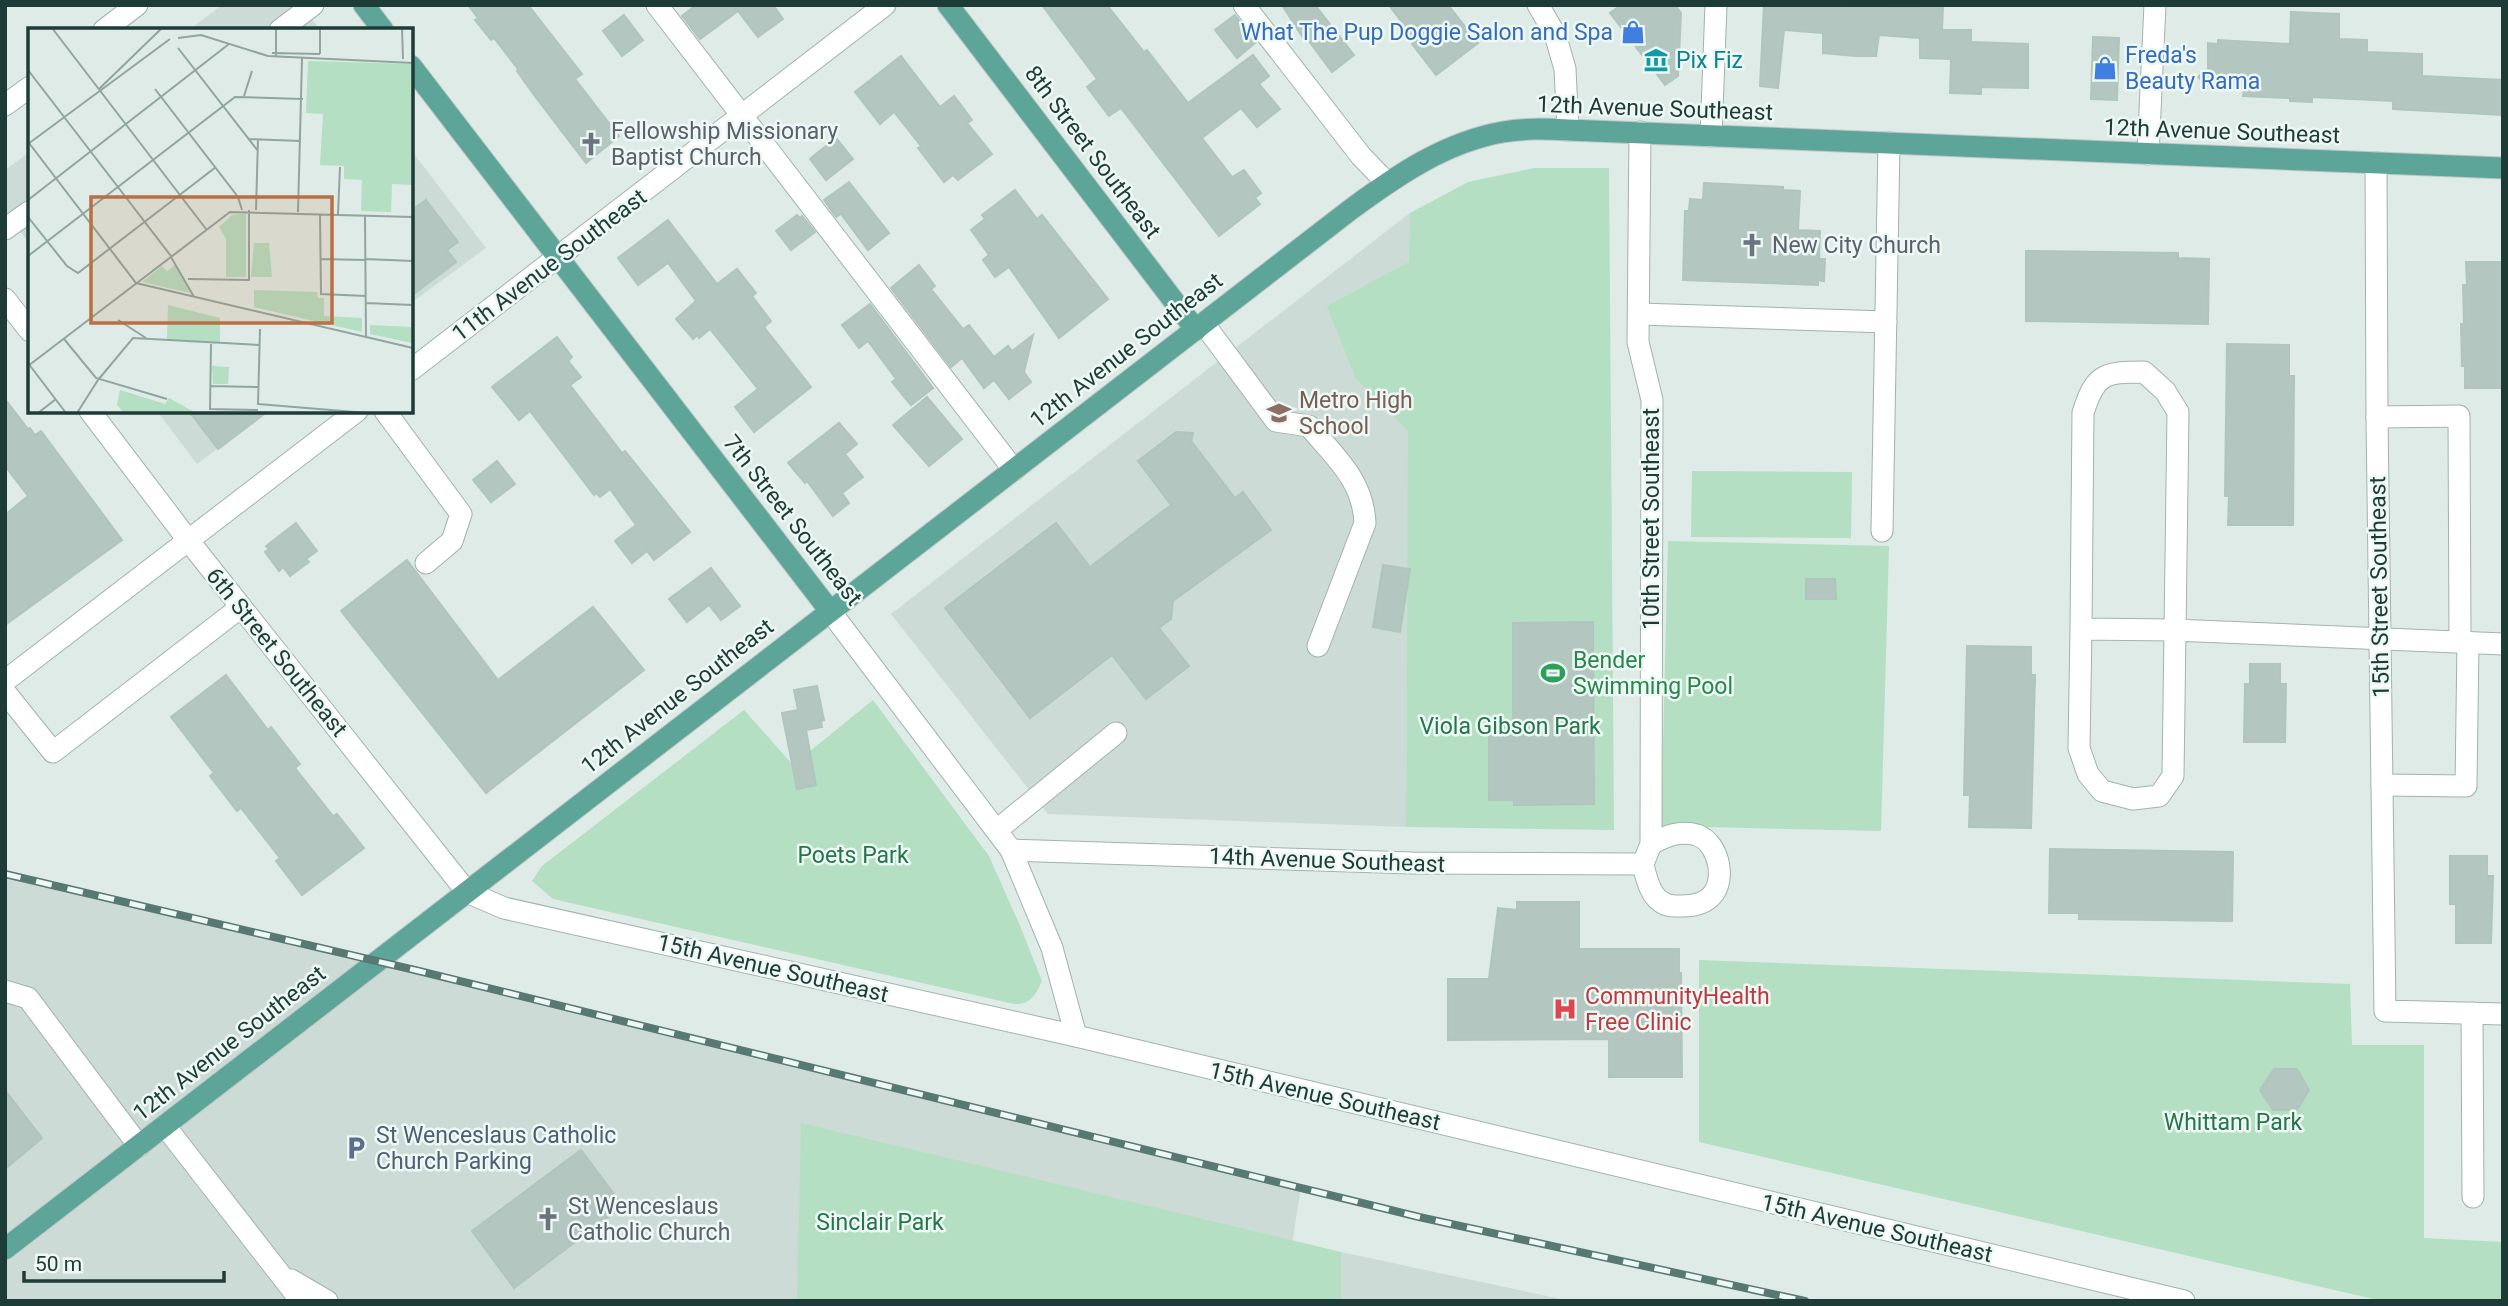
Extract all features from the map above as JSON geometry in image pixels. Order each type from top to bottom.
[{"type":"main road","points":[[364,5],[381,28]]},
{"type":"main road","name":"8th Street Southeast","points":[[948,5],[1200,327]]},
{"type":"main road","name":"7th Street Southeast","points":[[413,69],[830,611]]},
{"type":"main road","name":"12th Avenue Southeast","points":[[5,1249],[1387,183],[1444,150],[1504,132],[1568,130],[2503,168]]},
{"type":"street","points":[[107,28],[136,5]]},
{"type":"street","points":[[657,5],[1014,470]]},
{"type":"street","name":"11th Avenue Southeast","points":[[413,368],[885,5]]},
{"type":"street","points":[[1244,5],[1361,156],[1387,183]]},
{"type":"street","points":[[1538,5],[1555,34],[1565,69],[1568,130]]},
{"type":"street","points":[[1711,135],[1716,5]]},
{"type":"street","points":[[2148,154],[2155,5]]},
{"type":"street","points":[[284,28],[307,17]]},
{"type":"street","points":[[5,105],[28,88]]},
{"type":"street","name":"10th Street Southeast","points":[[1640,132],[1638,342],[1652,400],[1651,844],[1643,864]]},
{"type":"street","points":[[1882,531],[1889,143]]},
{"type":"street","name":"15th Street Southeast","points":[[2376,163],[2385,1011],[2472,1013]]},
{"type":"street","points":[[5,299],[28,328]]},
{"type":"street","points":[[1639,314],[1886,322]]},
{"type":"street","points":[[1200,327],[1276,421],[1309,426],[1355,481],[1364,503],[1365,523],[1318,646]]},
{"type":"street","points":[[2112,372],[2144,372],[2165,391],[2178,412],[2173,776],[2159,796],[2133,799],[2102,791],[2088,774],[2079,748],[2081,629],[2083,413],[2091,388],[2112,372]]},
{"type":"street","name":"6th Street Southeast","points":[[92,413],[188,540],[467,892]]},
{"type":"street","points":[[242,607],[53,752],[6,683],[354,413]]},
{"type":"street","points":[[386,413],[461,514],[452,541],[426,563]]},
{"type":"street","points":[[2377,416],[2459,416],[2466,786],[2382,785]]},
{"type":"street","name":"7th Street Southeast","points":[[830,611],[1011,850],[1052,948],[1076,1036]]},
{"type":"street","points":[[2081,629],[2174,630],[2503,644]]},
{"type":"street","points":[[997,830],[1116,733]]},
{"type":"street","points":[[1643,864],[1647,886],[1660,900],[1672,906],[1697,905],[1710,898],[1717,887],[1719,869],[1715,851],[1700,836],[1685,833],[1669,835],[1651,844]]},
{"type":"street","name":"14th Avenue Southeast","points":[[1011,850],[1412,863],[1643,864]]},
{"type":"street","name":"15th Avenue Southeast","points":[[467,892],[504,908],[1076,1036],[2184,1301]]},
{"type":"street","points":[[5,991],[28,998],[139,1146]]},
{"type":"street","points":[[2473,1197],[2472,1013],[2503,1014]]},
{"type":"street","points":[[165,1126],[301,1301]]},
{"type":"street","points":[[280,1274],[327,1301]]},
{"type":"shaded area","points":[[222,5],[301,5],[318,28],[192,28]]},
{"type":"shaded area","points":[[28,153],[28,241],[5,212],[5,170]]},
{"type":"shaded area","points":[[413,153],[486,248],[413,302]]},
{"type":"shaded area","name":"Metro High School","points":[[1410,213],[1406,827],[1048,814],[891,614]]},
{"type":"shaded area","points":[[159,413],[264,413],[197,464]]},
{"type":"shaded area","points":[[5,874],[1301,1187],[1283,1301],[5,1301]]},
{"type":"shaded area","points":[[1341,1252],[1570,1301],[1341,1301]]},
{"type":"green space","name":"Viola Gibson Park","points":[[1534,168],[1609,168],[1614,830],[1406,827],[1408,431],[1356,379],[1327,306],[1409,262],[1410,213],[1468,182]]},
{"type":"green space","points":[[1692,471],[1852,472],[1851,538],[1691,537]]},
{"type":"green space","points":[[1668,541],[1889,546],[1881,831],[1661,826]]},
{"type":"green space","name":"Poets Park","points":[[873,700],[989,856],[1042,981],[1035,995],[1028,1001],[1014,1004],[553,899],[532,881],[542,866],[744,710],[793,765]]},
{"type":"green space","name":"Whittam Park","points":[[1699,960],[2350,984],[2352,1045],[2424,1045],[2424,1238],[2503,1242],[2503,1301],[2382,1301],[1699,1142]]},
{"type":"green space","name":"Sinclair Park","points":[[801,1123],[1341,1252],[1341,1301],[797,1301]]},
{"type":"building","points":[[468,5],[528,5],[582,74],[575,79],[619,136],[586,163],[494,38],[491,40],[475,20],[478,18]]},
{"type":"building","points":[[696,5],[773,5],[783,19],[758,37],[738,11],[700,39],[682,16]]},
{"type":"building","points":[[1042,5],[1107,5],[1144,52],[1147,50],[1188,103],[1253,55],[1269,76],[1259,84],[1280,109],[1257,127],[1241,108],[1202,138],[1232,177],[1244,170],[1261,193],[1255,198],[1260,204],[1219,236],[1121,108],[1109,116],[1087,87],[1097,79]]},
{"type":"building","points":[[1282,5],[1315,5],[1354,55],[1332,72],[1305,36],[1303,38]]},
{"type":"building","points":[[1389,5],[1448,5],[1478,43],[1436,75],[1412,44],[1416,41]]},
{"type":"building","points":[[1621,5],[1675,5],[1681,13],[1678,76],[1665,85],[1610,13]]},
{"type":"building","points":[[1764,5],[1943,5],[1942,30],[1971,30],[1971,42],[2028,44],[2028,88],[1981,87],[1981,94],[1950,93],[1951,59],[1920,58],[1920,38],[1879,35],[1876,56],[1856,56],[1823,53],[1823,33],[1784,30],[1778,88],[1760,86]]},
{"type":"building","points":[[2291,12],[2339,14],[2339,39],[2367,40],[2367,52],[2422,54],[2422,76],[2503,80],[2503,115],[2393,109],[2393,101],[2312,97],[2312,102],[2243,96],[2244,88],[2210,88],[2198,77],[2208,69],[2208,43],[2218,44],[2218,40],[2290,44]]},
{"type":"building","points":[[624,15],[643,40],[622,56],[603,31]]},
{"type":"building","points":[[1235,15],[1256,42],[1237,58],[1215,30]]},
{"type":"building","name":"Freda's Beauty Rama","points":[[2093,37],[2119,38],[2117,100],[2091,99]]},
{"type":"building","points":[[901,56],[940,107],[954,96],[972,120],[967,123],[992,154],[958,180],[953,175],[944,182],[918,148],[921,146],[894,112],[880,124],[855,92]]},
{"type":"building","points":[[836,138],[853,159],[826,180],[810,159]]},
{"type":"building","points":[[849,182],[889,233],[868,250],[841,214],[836,217],[824,200]]},
{"type":"building","name":"New City Church","points":[[1704,183],[1783,187],[1783,190],[1800,191],[1798,230],[1820,231],[1819,259],[1825,259],[1824,281],[1818,280],[1818,285],[1683,280],[1685,211],[1689,211],[1690,199],[1703,200]]},
{"type":"building","points":[[1015,190],[1037,219],[1042,215],[1108,299],[1059,338],[1009,267],[995,277],[983,260],[989,255],[971,230],[985,219],[982,215]]},
{"type":"building","points":[[426,200],[458,242],[447,250],[456,262],[413,294],[413,210]]},
{"type":"building","points":[[797,215],[800,218],[802,216],[815,232],[791,250],[776,231]]},
{"type":"building","points":[[668,220],[717,284],[737,269],[756,293],[752,296],[771,321],[764,327],[811,387],[754,432],[735,407],[758,389],[710,329],[699,338],[698,335],[693,339],[676,319],[696,301],[668,263],[638,285],[618,258]]},
{"type":"building","points":[[2026,251],[2178,253],[2178,258],[2209,259],[2208,324],[2026,321]]},
{"type":"building","points":[[2466,262],[2503,262],[2503,388],[2465,388],[2461,324],[2464,324],[2463,285],[2467,285]]},
{"type":"building","points":[[919,265],[935,286],[931,289],[963,329],[969,325],[994,357],[1008,346],[1012,351],[1033,335],[1024,372],[1031,382],[1009,399],[994,380],[984,388],[962,358],[951,367],[891,288]]},
{"type":"building","points":[[870,304],[933,388],[911,405],[892,382],[896,379],[868,341],[859,348],[842,325]]},
{"type":"building","points":[[557,337],[572,357],[568,361],[581,377],[570,385],[622,453],[625,451],[690,532],[654,560],[647,551],[632,563],[615,541],[636,525],[610,489],[600,497],[596,493],[594,495],[530,411],[519,420],[492,387]]},
{"type":"building","points":[[2227,344],[2289,345],[2289,376],[2294,376],[2293,525],[2228,525],[2229,496],[2225,496]]},
{"type":"building","points":[[927,397],[962,439],[929,466],[893,425]]},
{"type":"building","points":[[5,399],[28,429],[35,435],[41,431],[122,540],[5,625],[5,515],[28,496],[5,466]]},
{"type":"building","points":[[191,413],[265,413],[218,449]]},
{"type":"building","points":[[839,423],[857,444],[845,454],[863,477],[842,493],[849,503],[833,516],[807,481],[805,483],[788,463]]},
{"type":"building","points":[[1176,432],[1193,433],[1191,441],[1235,498],[1243,492],[1271,530],[1173,601],[1171,619],[1159,628],[1189,666],[1146,699],[1112,655],[1030,718],[945,608],[1056,523],[1090,567],[1171,505],[1138,461]]},
{"type":"building","points":[[497,461],[515,484],[491,502],[473,480]]},
{"type":"building","points":[[296,523],[317,551],[306,559],[309,562],[290,576],[283,567],[279,571],[265,552],[269,549],[266,546]]},
{"type":"building","points":[[407,560],[498,680],[593,607],[644,670],[486,793],[341,611]]},
{"type":"building","points":[[1383,565],[1410,569],[1400,632],[1373,627]]},
{"type":"building","points":[[711,568],[740,606],[721,620],[709,605],[687,622],[669,599]]},
{"type":"building","points":[[1806,579],[1835,579],[1836,599],[1806,599]]},
{"type":"building","name":"Bender Swimming Pool","points":[[1593,622],[1594,804],[1514,805],[1514,800],[1489,800],[1489,723],[1513,723],[1513,623]]},
{"type":"building","points":[[1967,646],[2031,647],[2031,675],[2035,675],[2031,828],[1969,827],[1970,795],[1964,795]]},
{"type":"building","points":[[2250,664],[2280,664],[2280,684],[2286,684],[2285,742],[2244,742],[2245,684],[2250,684]]},
{"type":"building","points":[[226,675],[268,730],[271,727],[300,764],[295,768],[333,816],[337,814],[364,848],[302,895],[276,861],[280,858],[241,808],[237,811],[210,776],[214,773],[171,717]]},
{"type":"building","points":[[817,686],[824,720],[821,721],[822,727],[806,730],[816,785],[797,789],[782,713],[798,710],[794,690]]},
{"type":"building","points":[[2050,849],[2233,852],[2232,921],[2079,919],[2079,913],[2049,913]]},
{"type":"building","points":[[2450,856],[2487,856],[2487,876],[2493,876],[2491,943],[2456,943],[2456,904],[2450,904]]},
{"type":"building","name":"CommunityHealth Free Clinic","points":[[1517,902],[1579,902],[1579,949],[1679,949],[1682,1077],[1609,1077],[1609,1039],[1448,1040],[1448,979],[1489,979],[1498,908],[1517,910]]},
{"type":"building","points":[[2274,1069],[2297,1069],[2309,1090],[2297,1110],[2273,1110],[2260,1090]]},
{"type":"building","points":[[5,1090],[42,1138],[5,1169]]},
{"type":"building","name":"St Wenceslaus Catholic Church","points":[[581,1150],[623,1206],[514,1288],[472,1231]]},
{"type":"railway","points":[[5,874],[419,971],[1419,1217],[1805,1301]]},
{"type":"place","name":"What The Pup Doggie Salon and Spa","points":[[1633,32]]},
{"type":"place","name":"Pix Fiz","points":[[1656,60]]},
{"type":"place","name":"Freda's Beauty Rama","points":[[2105,68]]},
{"type":"place","name":"Fellowship Missionary Baptist Church","points":[[591,144]]},
{"type":"place","name":"New City Church","points":[[1752,245]]},
{"type":"place","name":"Metro High School","points":[[1279,413]]},
{"type":"place","name":"Bender Swimming Pool","points":[[1553,673]]},
{"type":"place","name":"CommunityHealth Free Clinic","points":[[1565,1009]]},
{"type":"place","name":"St Wenceslaus Catholic Church Parking","points":[[356,1148]]},
{"type":"place","name":"St Wenceslaus Catholic Church","points":[[548,1219]]}]
